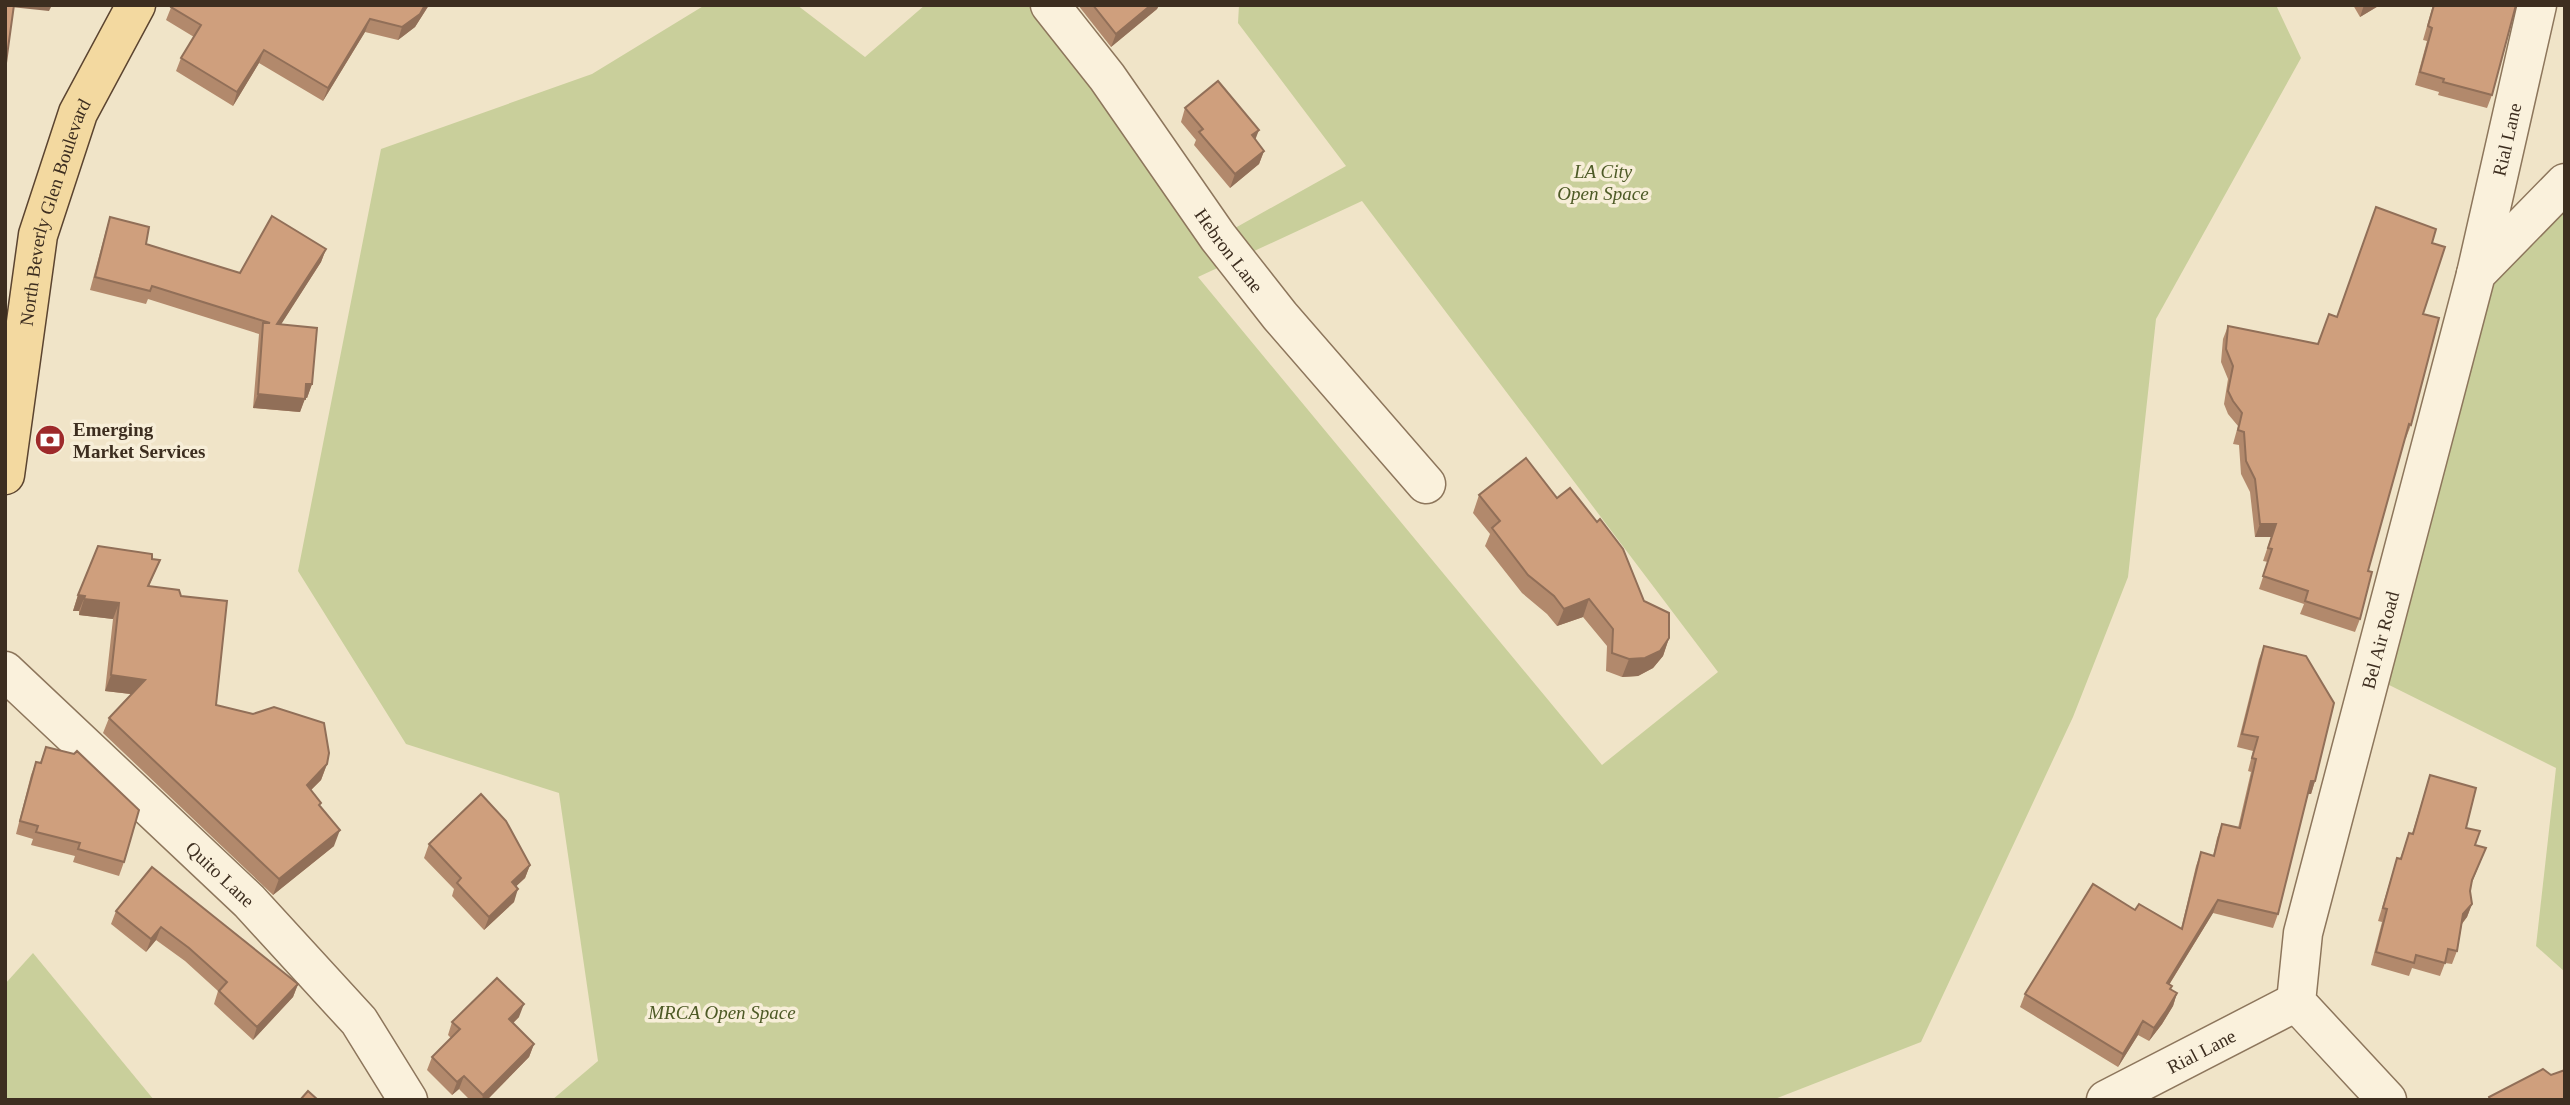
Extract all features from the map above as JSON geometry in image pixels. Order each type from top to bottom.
[{"type":"main road","name":"North Beverly Glen Boulevard","points":[[5,475],[38,235],[78,113],[136,5]]},
{"type":"street","name":"Hebron Lane","points":[[1050,5],[1107,77],[1219,237],[1280,316],[1426,484]]},
{"type":"street","name":"Rial Lane","points":[[2476,274],[2537,5]]},
{"type":"street","name":"Bel Air Road","points":[[2296,1002],[2303,933],[2476,274],[2565,183]]},
{"type":"street","name":"Quito Lane","points":[[5,671],[249,901],[359,1021],[408,1100]]},
{"type":"street","name":"Rial Lane","points":[[2106,1100],[2296,1002]]},
{"type":"street","points":[[2296,1002],[2387,1100]]},
{"type":"green space","points":[[705,5],[797,5],[865,57],[925,5],[1050,5],[1219,237],[1346,166],[1238,23],[1239,5],[2276,5],[2301,58],[2156,319],[2128,577],[2073,717],[1921,1042],[1772,1100],[552,1100],[598,1061],[559,793],[406,744],[298,571],[381,149],[592,74]],"holes":[[[1362,201],[1718,672],[1602,765],[1198,277]]]},
{"type":"green space","points":[[2565,183],[2565,972],[2536,946],[2556,768],[2371,676],[2476,274]]},
{"type":"green space","points":[[33,953],[154,1100],[5,1100],[5,984]]},
{"type":"building","points":[[5,5],[14,5],[6,63],[5,63]]},
{"type":"building","points":[[425,5],[420,14],[402,27],[370,19],[328,88],[264,50],[237,92],[181,58],[201,25],[171,7]]},
{"type":"building","points":[[1093,5],[1151,5],[1116,34]]},
{"type":"building","points":[[2434,5],[2516,5],[2492,95],[2443,82],[2444,79],[2420,72],[2432,28],[2428,26]]},
{"type":"building","points":[[1218,81],[1259,130],[1252,135],[1264,151],[1235,174],[1199,132],[1203,129],[1185,108]]},
{"type":"building","points":[[2376,207],[2436,229],[2432,243],[2445,247],[2423,314],[2439,318],[2368,571],[2372,572],[2360,619],[2305,601],[2308,591],[2263,576],[2272,549],[2268,548],[2276,524],[2260,524],[2255,479],[2246,461],[2244,432],[2238,430],[2242,413],[2228,391],[2233,366],[2226,349],[2228,326],[2318,344],[2329,314],[2337,317]]},
{"type":"building","points":[[272,216],[326,249],[277,324],[317,328],[312,384],[306,384],[305,399],[258,394],[263,323],[270,323],[152,286],[150,291],[95,277],[110,217],[149,227],[146,244],[240,273]]},
{"type":"building","points":[[1526,458],[1557,498],[1570,488],[1597,522],[1600,519],[1623,549],[1644,601],[1669,613],[1669,638],[1660,651],[1645,658],[1629,659],[1612,653],[1613,629],[1589,599],[1564,609],[1554,596],[1528,575],[1492,528],[1500,521],[1479,495]]},
{"type":"building","points":[[98,546],[152,554],[152,559],[160,560],[148,586],[179,590],[181,596],[227,601],[216,705],[253,714],[274,707],[324,723],[329,753],[327,764],[307,785],[321,803],[319,805],[340,830],[279,879],[109,718],[145,680],[111,675],[119,603],[84,599],[85,596],[78,595]]},
{"type":"building","points":[[2264,646],[2306,656],[2334,703],[2315,781],[2311,781],[2278,914],[2218,900],[2167,983],[2172,986],[2170,989],[2177,993],[2166,1011],[2154,1028],[2143,1021],[2123,1054],[2025,994],[2093,884],[2135,910],[2139,904],[2182,929],[2201,852],[2214,856],[2222,824],[2240,828],[2256,759],[2252,758],[2258,737],[2242,734]]},
{"type":"building","points":[[46,747],[74,754],[77,751],[139,810],[124,862],[78,849],[80,843],[36,832],[38,826],[20,821],[36,762],[41,763]]},
{"type":"building","points":[[2430,775],[2476,788],[2466,828],[2480,831],[2475,845],[2486,848],[2472,880],[2472,904],[2463,914],[2457,951],[2448,949],[2445,963],[2416,955],[2414,963],[2376,952],[2387,909],[2383,908],[2397,858],[2401,859],[2409,833],[2413,834]]},
{"type":"building","points":[[481,794],[506,821],[530,865],[512,882],[518,889],[489,917],[457,883],[461,878],[429,844]]},
{"type":"building","points":[[152,867],[298,984],[257,1027],[219,991],[227,982],[189,948],[161,927],[151,939],[116,911]]},
{"type":"building","points":[[497,978],[524,1004],[509,1019],[534,1044],[483,1095],[464,1076],[457,1082],[432,1057],[460,1029],[452,1022]]},
{"type":"building","points":[[2543,1069],[2551,1075],[2565,1070],[2565,1100],[2490,1100],[2489,1097]]},
{"type":"building","points":[[308,1091],[318,1100],[300,1100]]},
{"type":"place","name":"Emerging Market Services","points":[[50,440]]},
{"type":"park label","name":"LA City Open Space","points":[[1603,182]]},
{"type":"park label","name":"MRCA Open Space","points":[[722,1012]]}]
